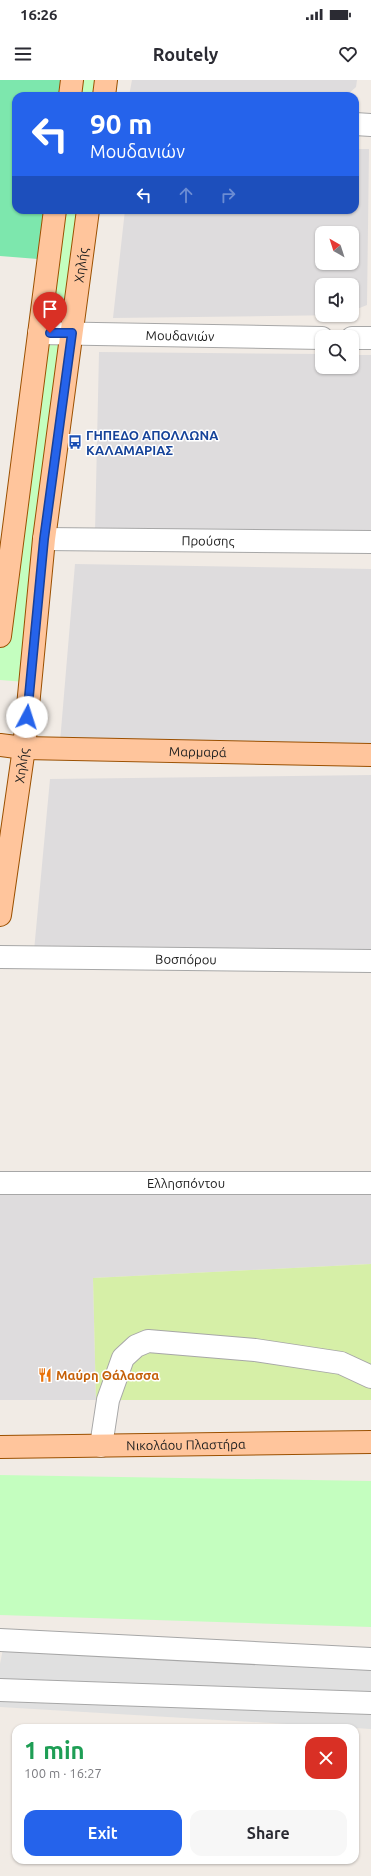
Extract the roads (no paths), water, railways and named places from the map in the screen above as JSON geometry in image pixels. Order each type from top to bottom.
[{"type":"main road","points":[[70,92],[72,80]]},
{"type":"main road","points":[[104,92],[106,80]]},
{"type":"main road","points":[[0,636],[54,214]]},
{"type":"main road","name":"Χηλής","points":[[0,915],[24,748],[44,539],[87,214]]},
{"type":"main road","name":"Μαρμαρά","points":[[0,745],[24,748],[371,755]]},
{"type":"main road","name":"Νικολάου Πλαστήρα","points":[[0,1447],[371,1442]]},
{"type":"street","points":[[359,124],[371,124]]},
{"type":"street","name":"Μουδανιών","points":[[39,333],[315,338]]},
{"type":"street","points":[[359,338],[371,338]]},
{"type":"street","name":"Προύσης","points":[[44,539],[371,542]]},
{"type":"street","name":"Βοσπόρου","points":[[0,957],[371,961]]},
{"type":"street","name":"Ελλησπόντου","points":[[0,1183],[371,1183]]},
{"type":"street","points":[[101,1446],[108,1400],[123,1358],[136,1346],[148,1341],[255,1350],[333,1362],[355,1369],[371,1377]]},
{"type":"street","points":[[0,1640],[371,1659]]},
{"type":"street","points":[[0,1690],[371,1704]]},
{"type":"place","name":"ΓΗΠΕΔΟ ΑΠΟΛΛΩΝΑ ΚΑΛΑΜΑΡΙΑΣ","points":[[75,442]]},
{"type":"place","name":"Μαύρη Θάλασσα","points":[[45,1375]]}]
